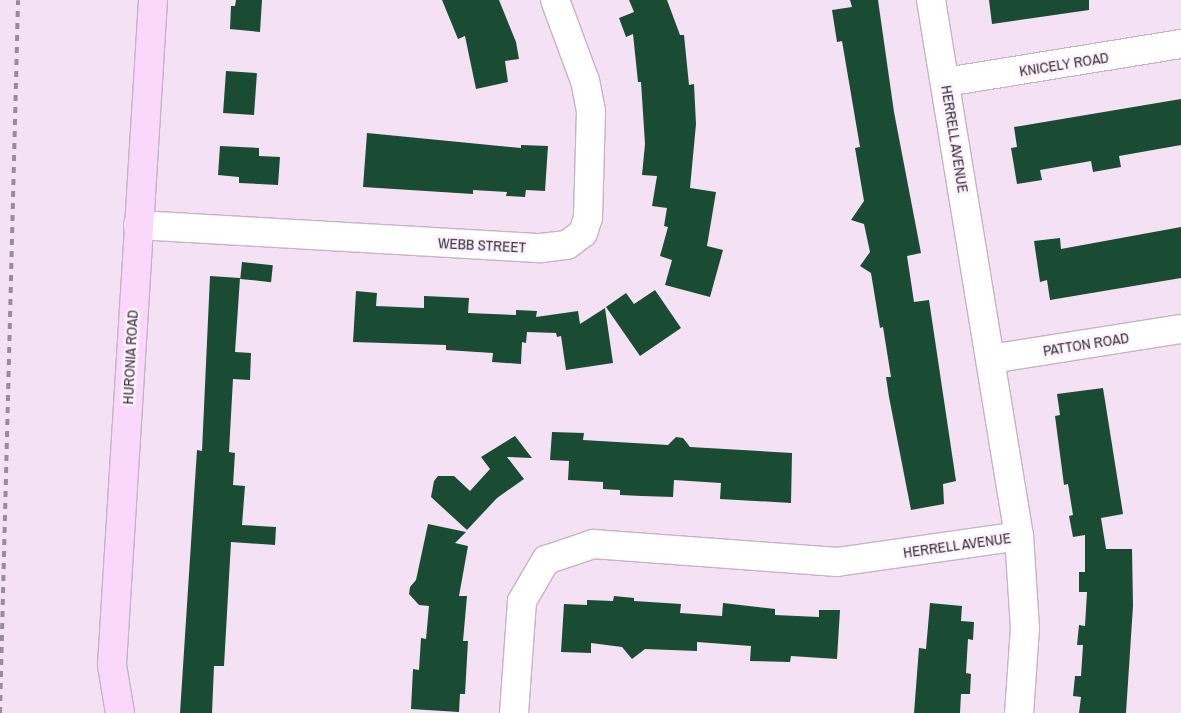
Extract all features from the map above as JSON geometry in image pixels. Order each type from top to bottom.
[{"type":"main road","name":"HURONIA ROAD","points":[[120,713],[112,665],[153,0]]},
{"type":"street","name":"WEBB STREET","points":[[138,225],[541,248],[567,245],[583,233],[588,218],[591,111],[585,81],[555,0]]},
{"type":"street","name":"HERRELL AVENUE","points":[[514,713],[522,601],[546,560],[593,544],[837,562],[1019,536],[946,82],[931,0]]},
{"type":"street","name":"KNICELY ROAD","points":[[946,82],[1181,44]]},
{"type":"street","name":"PATTON ROAD","points":[[991,360],[1181,329]]},
{"type":"street","points":[[1019,536],[1025,628],[1019,713]]},
{"type":"building","points":[[236,0],[262,0],[260,32],[230,29],[231,6],[235,6]]},
{"type":"building","points":[[442,0],[499,0],[516,42],[519,59],[505,61],[508,82],[476,89],[465,36],[458,39]]},
{"type":"building","points":[[629,0],[667,0],[680,35],[684,35],[689,85],[694,84],[696,124],[690,188],[716,192],[707,246],[723,250],[710,297],[665,285],[672,260],[660,256],[668,227],[664,226],[667,208],[652,206],[657,176],[642,175],[645,144],[641,82],[638,82],[633,34],[626,37],[619,18],[634,12]]},
{"type":"building","points":[[850,0],[878,0],[894,112],[921,253],[907,256],[914,302],[929,300],[956,481],[943,484],[944,504],[911,510],[889,397],[886,377],[891,377],[883,327],[880,328],[871,273],[860,266],[870,252],[864,224],[851,220],[864,201],[855,148],[860,147],[842,41],[837,42],[832,10],[852,7]]},
{"type":"building","points":[[989,0],[1089,0],[1089,10],[992,24]]},
{"type":"building","points":[[226,71],[257,73],[254,115],[223,113]]},
{"type":"building","points":[[1181,99],[1181,145],[1119,156],[1121,167],[1093,172],[1091,161],[1040,170],[1042,180],[1017,184],[1011,148],[1017,147],[1014,127]]},
{"type":"building","points":[[367,133],[521,148],[521,145],[548,146],[545,191],[526,190],[525,197],[506,196],[507,192],[473,190],[473,194],[363,187]]},
{"type":"building","points":[[220,146],[259,148],[259,156],[280,157],[278,185],[239,183],[239,177],[218,175]]},
{"type":"building","points":[[1181,227],[1181,278],[1050,300],[1047,280],[1040,282],[1034,241],[1060,238],[1061,249]]},
{"type":"building","points":[[242,262],[273,265],[271,282],[240,279]]},
{"type":"building","points":[[210,276],[240,278],[235,352],[251,353],[250,380],[233,379],[229,452],[235,453],[233,485],[245,486],[242,525],[276,527],[275,545],[231,542],[224,666],[214,666],[212,713],[180,713],[197,450],[202,451]]},
{"type":"building","points":[[655,290],[681,328],[640,356],[606,307],[626,293],[634,304]]},
{"type":"building","points":[[356,291],[377,293],[376,306],[424,308],[424,296],[469,298],[468,313],[516,315],[516,310],[537,311],[536,317],[578,311],[580,324],[605,308],[613,363],[566,370],[561,336],[557,337],[556,333],[527,332],[526,343],[522,342],[521,364],[492,362],[493,353],[446,350],[446,345],[353,342]]},
{"type":"building","points":[[1103,388],[1123,514],[1101,518],[1106,549],[1132,549],[1133,606],[1126,713],[1079,713],[1081,697],[1073,696],[1075,676],[1081,676],[1083,645],[1077,645],[1079,625],[1085,626],[1087,592],[1079,592],[1079,572],[1085,572],[1085,535],[1073,537],[1069,516],[1073,515],[1068,484],[1064,485],[1055,416],[1060,415],[1057,394]]},
{"type":"building","points":[[552,432],[584,433],[583,440],[668,445],[676,437],[683,438],[690,447],[792,453],[791,503],[720,499],[721,483],[674,480],[673,497],[620,495],[620,490],[603,489],[603,482],[568,480],[569,461],[550,460]]},
{"type":"building","points":[[515,436],[532,458],[507,457],[524,479],[497,498],[467,530],[431,497],[434,481],[438,476],[454,476],[470,491],[490,469],[481,457]]},
{"type":"building","points":[[428,524],[466,532],[455,543],[468,546],[459,596],[467,596],[463,641],[468,641],[465,694],[460,694],[459,712],[411,709],[413,669],[419,670],[421,638],[426,639],[429,606],[419,605],[409,594],[410,587],[416,580]]},
{"type":"building","points":[[614,596],[634,598],[634,601],[681,604],[680,613],[722,616],[723,603],[775,609],[775,615],[819,617],[819,610],[840,610],[837,659],[791,656],[790,662],[750,661],[751,646],[697,642],[697,651],[645,649],[632,659],[622,647],[591,643],[591,653],[561,652],[564,604],[587,605],[587,600],[613,601]]},
{"type":"building","points":[[930,603],[962,606],[961,621],[974,622],[973,640],[968,639],[966,673],[971,674],[970,694],[961,694],[960,713],[914,713],[919,648],[926,649]]},
{"type":"railway","points":[[0,713],[18,0]]}]
